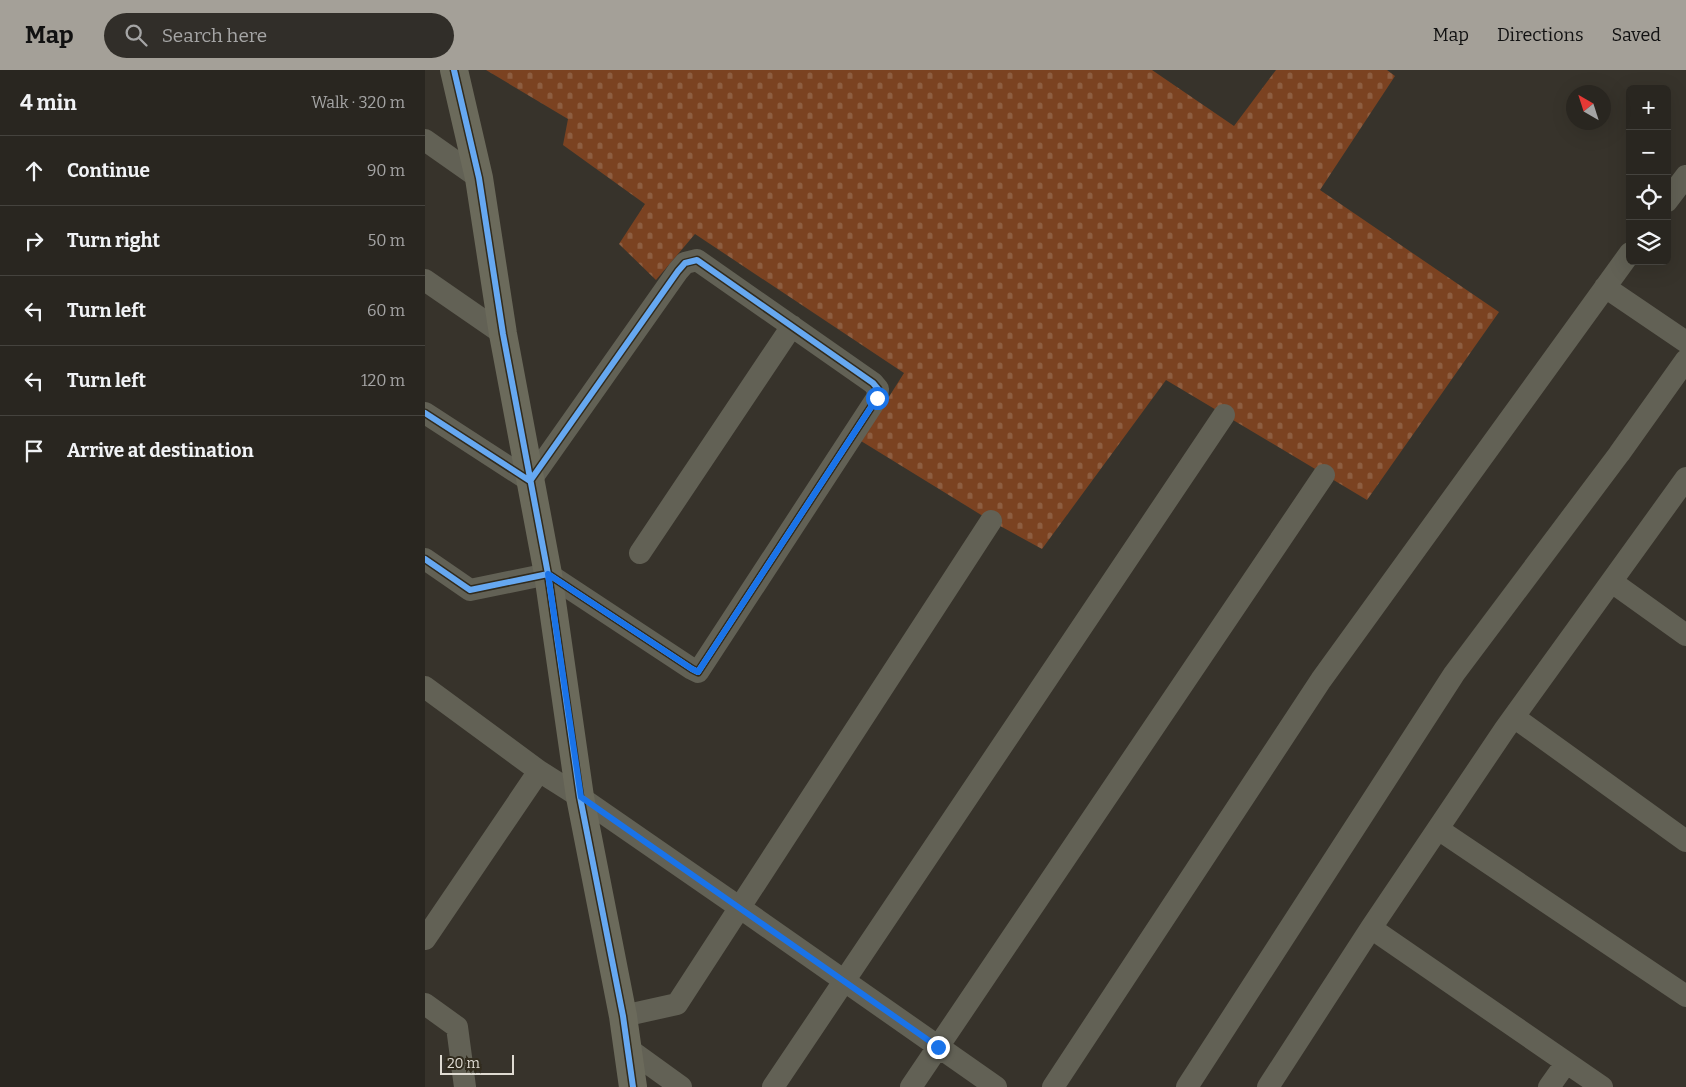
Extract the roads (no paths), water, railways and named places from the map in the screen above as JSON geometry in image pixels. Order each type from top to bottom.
[{"type":"street","points":[[453,70],[479,178],[503,334],[548,574],[581,797],[623,1016],[633,1087]]},
{"type":"street","points":[[425,140],[479,178]]},
{"type":"street","points":[[1053,1087],[1321,680],[1626,258]]},
{"type":"street","points":[[425,559],[470,590],[548,574],[698,672],[877,398],[878,389],[873,383],[697,260],[685,263],[530,481]]},
{"type":"street","points":[[425,280],[503,334]]},
{"type":"street","points":[[1605,287],[1686,342]]},
{"type":"street","points":[[640,553],[792,326]]},
{"type":"street","points":[[1187,1087],[1454,674],[1619,454],[1686,360]]},
{"type":"street","points":[[425,413],[530,481]]},
{"type":"street","points":[[773,1087],[1224,415]]},
{"type":"street","points":[[911,1087],[1324,475]]},
{"type":"street","points":[[1268,1087],[1371,928],[1514,717],[1685,482]]},
{"type":"street","points":[[623,1016],[677,1004],[991,521]]},
{"type":"street","points":[[1611,582],[1686,635]]},
{"type":"street","points":[[425,687],[539,772],[581,797],[996,1087]]},
{"type":"street","points":[[1514,717],[1686,841]]},
{"type":"street","points":[[425,939],[539,772]]},
{"type":"street","points":[[1438,829],[1686,996]]},
{"type":"street","points":[[1371,928],[1602,1087]]},
{"type":"street","points":[[425,1004],[457,1027],[465,1087]]},
{"type":"street","points":[[627,1048],[681,1087]]},
{"type":"street","points":[[1549,1087],[1566,1063]]}]
